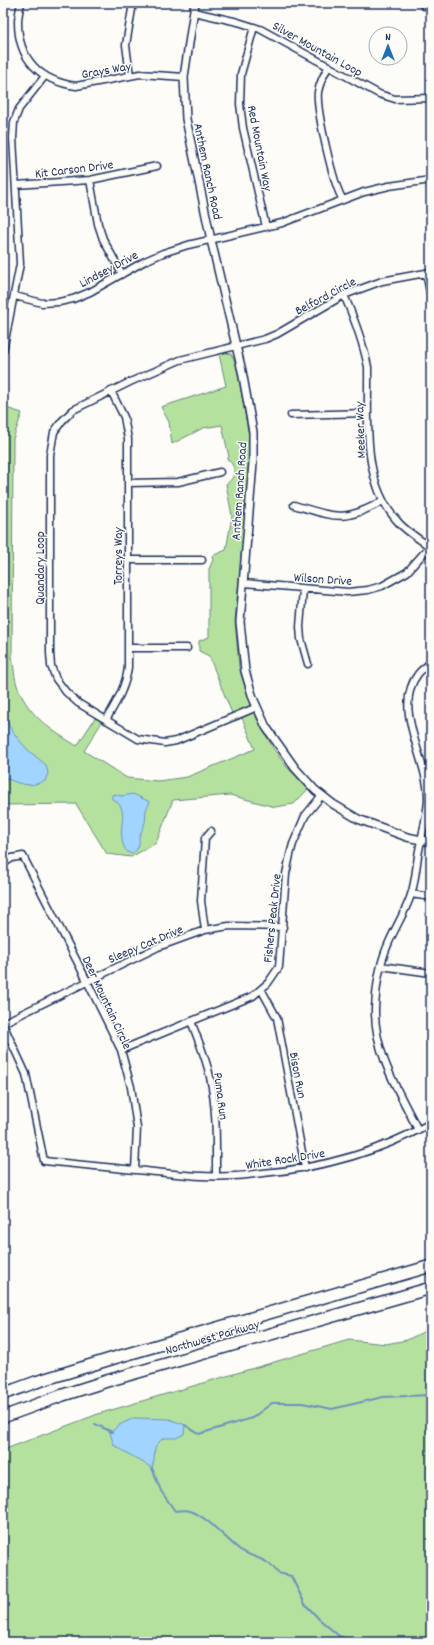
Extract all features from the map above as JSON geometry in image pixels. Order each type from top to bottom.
[{"type":"highway","name":"Northwest Parkway","points":[[3,1394],[36,1382],[114,1358],[431,1266]]},
{"type":"highway","name":"Northwest Parkway","points":[[3,1417],[107,1381],[431,1288]]},
{"type":"street","name":"Grays Way","points":[[21,3],[18,21],[22,45],[26,56],[36,70],[45,76],[66,85],[76,86],[140,74],[184,77]]},
{"type":"street","points":[[130,76],[126,45],[133,3]]},
{"type":"street","name":"Anthem Ranch Road","points":[[195,3],[184,77],[186,119],[211,240],[237,346],[251,414],[254,447],[240,622],[242,654],[245,671],[257,707],[266,727],[278,747],[295,768],[322,795],[333,804],[358,819],[392,832],[431,842]]},
{"type":"street","name":"Silver Mountain Loop","points":[[194,12],[254,26],[329,66],[369,90],[386,96],[403,99],[431,98]]},
{"type":"street","name":"Red Mountain Way","points":[[254,26],[241,74],[240,104],[244,132],[266,227]]},
{"type":"street","points":[[329,66],[323,77],[318,92],[319,116],[336,187],[343,200]]},
{"type":"street","points":[[3,351],[15,296],[20,264],[12,138],[14,122],[19,109],[45,76]]},
{"type":"street","name":"Kit Carson Drive","points":[[16,185],[90,180],[157,166]]},
{"type":"street","points":[[90,180],[98,224],[103,239],[122,274]]},
{"type":"street","points":[[211,240],[266,227],[311,213],[343,200],[389,186],[431,180]]},
{"type":"street","name":"Lindsey Drive","points":[[15,296],[42,303],[73,299],[90,292],[163,253],[211,240]]},
{"type":"street","name":"Belford Circle","points":[[237,346],[265,339],[277,334],[344,295],[382,281],[429,272],[431,297]]},
{"type":"street","name":"Meeker Way","points":[[344,295],[356,325],[368,367],[368,413],[371,466],[378,489],[383,501],[400,524],[430,545]]},
{"type":"street","name":"Quandary Loop","points":[[237,346],[180,360],[111,391],[73,410],[54,432],[50,455],[51,666],[56,679],[66,692],[78,703],[138,739],[165,743],[188,737],[257,707]]},
{"type":"street","name":"Torreys Way","points":[[106,720],[122,691],[126,678],[128,648],[128,483],[126,427],[124,417],[111,391]]},
{"type":"street","points":[[291,415],[368,413]]},
{"type":"street","points":[[128,483],[173,482],[220,472]]},
{"type":"street","points":[[294,505],[338,517],[356,514],[383,501]]},
{"type":"street","name":"Wilson Drive","points":[[244,583],[348,592],[380,587],[407,572],[430,545]]},
{"type":"street","points":[[128,560],[202,560]]},
{"type":"street","points":[[303,589],[300,627],[301,639],[308,664]]},
{"type":"street","points":[[128,648],[187,648]]},
{"type":"street","points":[[418,1130],[387,1069],[378,1035],[375,1010],[378,975],[387,947],[411,894],[426,814],[429,788],[408,714],[408,702],[413,682],[418,674],[431,662]]},
{"type":"street","name":"Fishers Peak Drive","points":[[121,1050],[253,996],[268,983],[279,966],[286,874],[293,844],[305,816],[322,795]]},
{"type":"street","points":[[205,930],[201,901],[205,838],[211,831]]},
{"type":"street","name":"Deer Mountain Circle","points":[[3,864],[12,858],[23,856],[121,1050],[131,1088],[138,1128],[134,1170]]},
{"type":"street","points":[[411,894],[431,897]]},
{"type":"street","name":"Sleepy Cat Drive","points":[[3,1023],[158,947],[205,930],[229,926],[283,927]]},
{"type":"street","points":[[381,966],[431,973]]},
{"type":"street","name":"Bison Run","points":[[261,989],[277,1018],[306,1168]]},
{"type":"street","name":"Puma Run","points":[[191,1021],[204,1055],[210,1076],[214,1100],[216,1176]]},
{"type":"street","points":[[3,1023],[26,1074],[44,1161],[134,1170]]},
{"type":"street","name":"White Rock Drive","points":[[134,1170],[172,1174],[216,1176],[278,1173],[306,1168],[365,1153],[396,1141],[431,1123]]},
{"type":"green space","points":[[224,352],[231,354],[236,363],[249,436],[247,493],[235,621],[239,667],[257,719],[273,748],[286,766],[308,789],[294,804],[275,807],[230,795],[173,800],[156,843],[131,857],[107,854],[76,804],[3,805],[3,407],[22,413],[13,439],[12,656],[18,688],[29,707],[42,722],[77,746],[95,718],[102,722],[84,751],[127,778],[158,781],[187,777],[255,749],[242,718],[235,721],[209,656],[199,651],[199,641],[209,637],[209,569],[213,560],[212,556],[226,550],[232,516],[226,484],[232,479],[234,468],[227,459],[229,457],[222,425],[203,428],[172,444],[169,422],[161,407],[226,386],[219,354]]},
{"type":"green space","points":[[431,1328],[431,1642],[3,1642],[3,1450],[98,1414],[349,1340],[386,1344],[407,1340]]},
{"type":"water","points":[[3,709],[9,726],[19,740],[28,750],[46,765],[48,773],[45,781],[28,785],[14,782],[3,777]]},
{"type":"water","points":[[115,794],[121,796],[133,794],[150,802],[146,810],[145,822],[139,837],[139,846],[134,852],[131,853],[126,851],[123,845],[122,811],[119,804],[112,799],[112,795]]},
{"type":"water","points":[[134,1418],[169,1419],[185,1425],[184,1434],[176,1438],[163,1438],[155,1447],[152,1468],[114,1445],[110,1433],[119,1425]]},
{"type":"waterway","points":[[185,1425],[199,1434],[252,1418],[272,1403],[302,1403],[332,1409],[383,1397],[431,1395]]},
{"type":"waterway","points":[[95,1424],[112,1432]]},
{"type":"waterway","points":[[152,1468],[161,1491],[175,1511],[188,1510],[196,1513],[209,1522],[239,1549],[265,1561],[278,1573],[291,1576],[305,1604],[319,1619],[339,1636],[356,1642]]}]
